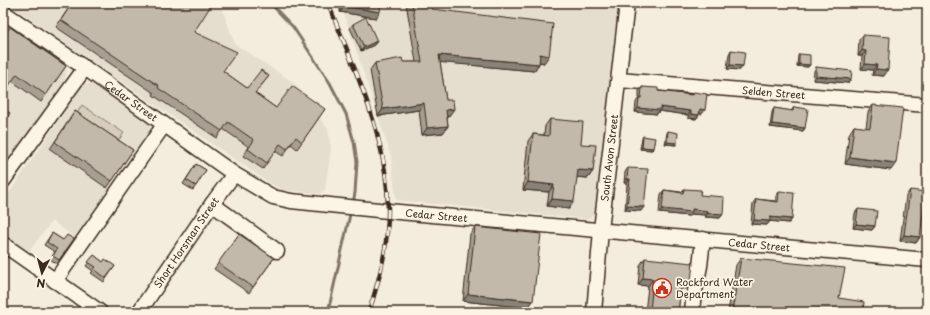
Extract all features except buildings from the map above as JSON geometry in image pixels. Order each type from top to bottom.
[{"type":"street","name":"South Avon Street","points":[[594,312],[627,3]]},
{"type":"street","name":"Cedar Street","points":[[3,12],[85,68],[234,174],[273,197],[291,201],[366,209],[927,260]]},
{"type":"street","points":[[3,181],[85,68]]},
{"type":"street","name":"Selden Street","points":[[619,80],[927,105]]},
{"type":"street","points":[[55,281],[164,125]]},
{"type":"street","name":"Short Horsman Street","points":[[139,312],[234,174]]},
{"type":"street","points":[[212,204],[277,251]]},
{"type":"street","points":[[692,312],[703,239]]},
{"type":"street","points":[[3,244],[100,312]]},
{"type":"shaded area","points":[[7,3],[220,3],[235,44],[293,82],[328,129],[331,149],[325,189],[320,194],[282,190],[266,181]]},
{"type":"shaded area","points":[[342,3],[619,3],[612,82],[598,193],[593,215],[586,219],[396,200],[391,156],[344,14]]},
{"type":"shaded area","points":[[3,23],[64,64],[67,71],[65,80],[3,169]]},
{"type":"shaded area","points":[[92,83],[166,133],[85,245],[52,221],[27,254],[3,239],[3,202],[83,85]]},
{"type":"shaded area","points":[[82,105],[124,133],[115,145],[74,118]]},
{"type":"waterway","points":[[270,3],[293,27],[330,83],[346,114],[354,142],[357,162],[353,203]]},
{"type":"waterway","points":[[328,312],[351,210]]},
{"type":"railway","points":[[328,3],[362,86],[379,143],[385,172],[388,202],[386,242],[380,272],[369,312]]},
{"type":"place","name":"Rockford Water Department","points":[[662,288]]}]
